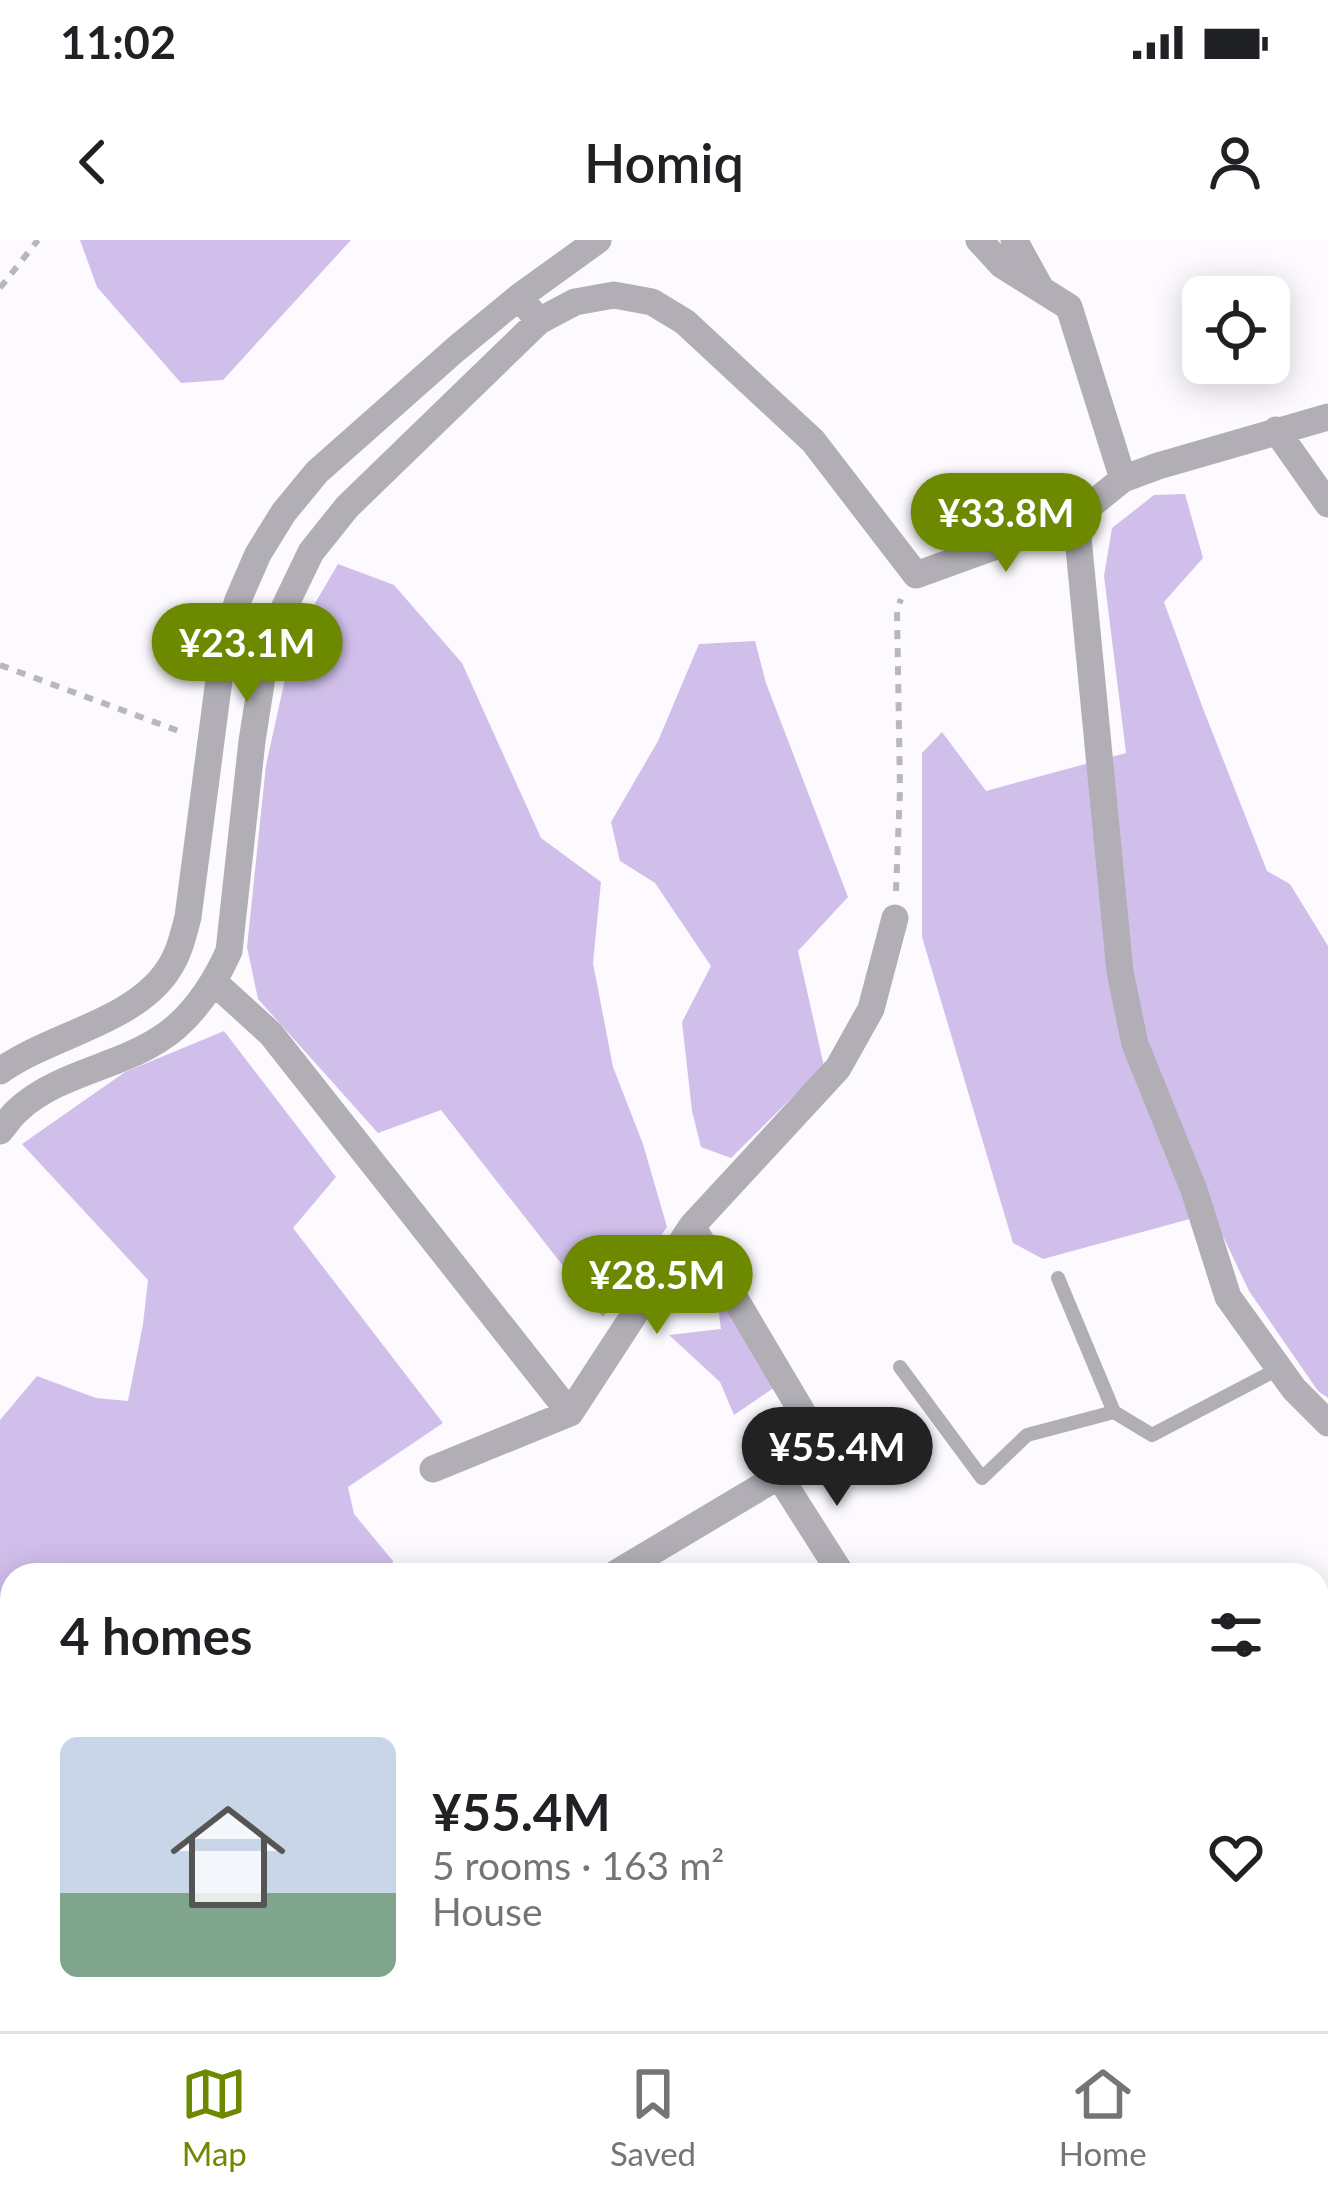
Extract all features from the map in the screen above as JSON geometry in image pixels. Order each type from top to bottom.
[{"type":"street","points":[[0,1071],[40,1046],[143,998],[167,972],[179,949],[188,917],[223,649],[258,554],[284,512],[316,472],[456,349],[598,240]]},
{"type":"street","points":[[979,240],[1002,265],[1069,308],[1123,479]]},
{"type":"street","points":[[1014,240],[1042,290]]},
{"type":"street","points":[[0,1132],[18,1109],[49,1088],[140,1050],[173,1029],[215,982],[229,951],[263,671],[285,606],[311,552],[347,507],[539,321],[575,302],[614,295],[652,302],[685,322],[813,441],[916,575],[1076,517],[1123,479],[1328,417]]},
{"type":"street","points":[[519,297],[539,321]]},
{"type":"street","points":[[1276,430],[1328,504]]},
{"type":"street","points":[[1076,517],[1120,972],[1135,1044],[1194,1190],[1228,1297],[1294,1389],[1328,1424]]},
{"type":"street","points":[[433,1469],[570,1413],[692,1226],[838,1069],[871,1010],[895,918]]},
{"type":"street","points":[[215,982],[271,1034],[570,1413]]},
{"type":"street","points":[[633,1563],[778,1477],[810,1446],[814,1432],[692,1226]]},
{"type":"street","points":[[778,1477],[834,1563]]},
{"type":"lane","points":[[1058,1278],[1114,1412],[1152,1435],[1280,1368]]},
{"type":"lane","points":[[900,1367],[982,1478],[1027,1436],[1114,1412]]},
{"type":"path","points":[[0,288],[38,240]]},
{"type":"path","points":[[895,918],[900,790],[897,610],[916,575]]},
{"type":"path","points":[[0,665],[210,742]]},
{"type":"shaded area","points":[[80,240],[351,240],[223,380],[181,383],[97,287]]},
{"type":"shaded area","points":[[1185,494],[1203,558],[1164,602],[1267,871],[1290,884],[1328,946],[1328,1398],[1318,1391],[1249,1291],[1212,1213],[1043,1259],[1013,1243],[922,937],[922,753],[942,732],[986,791],[1126,753],[1104,576],[1112,528],[1154,495]]},
{"type":"shaded area","points":[[338,564],[394,585],[462,663],[541,838],[601,882],[593,963],[613,1067],[643,1144],[667,1227],[603,1317],[441,1110],[378,1133],[258,999],[247,947],[266,765],[294,639]]},
{"type":"shaded area","points":[[755,641],[766,683],[848,897],[798,951],[824,1066],[731,1158],[701,1147],[682,1022],[711,966],[655,883],[620,861],[611,822],[658,741],[699,644]]},
{"type":"shaded area","points":[[224,1031],[336,1177],[293,1228],[443,1423],[348,1487],[354,1514],[393,1563],[0,1563],[0,1420],[37,1376],[96,1398],[128,1401],[148,1280],[22,1144],[125,1072]]},
{"type":"shaded area","points":[[715,1285],[775,1387],[734,1415],[720,1382],[669,1335],[721,1329]]}]
